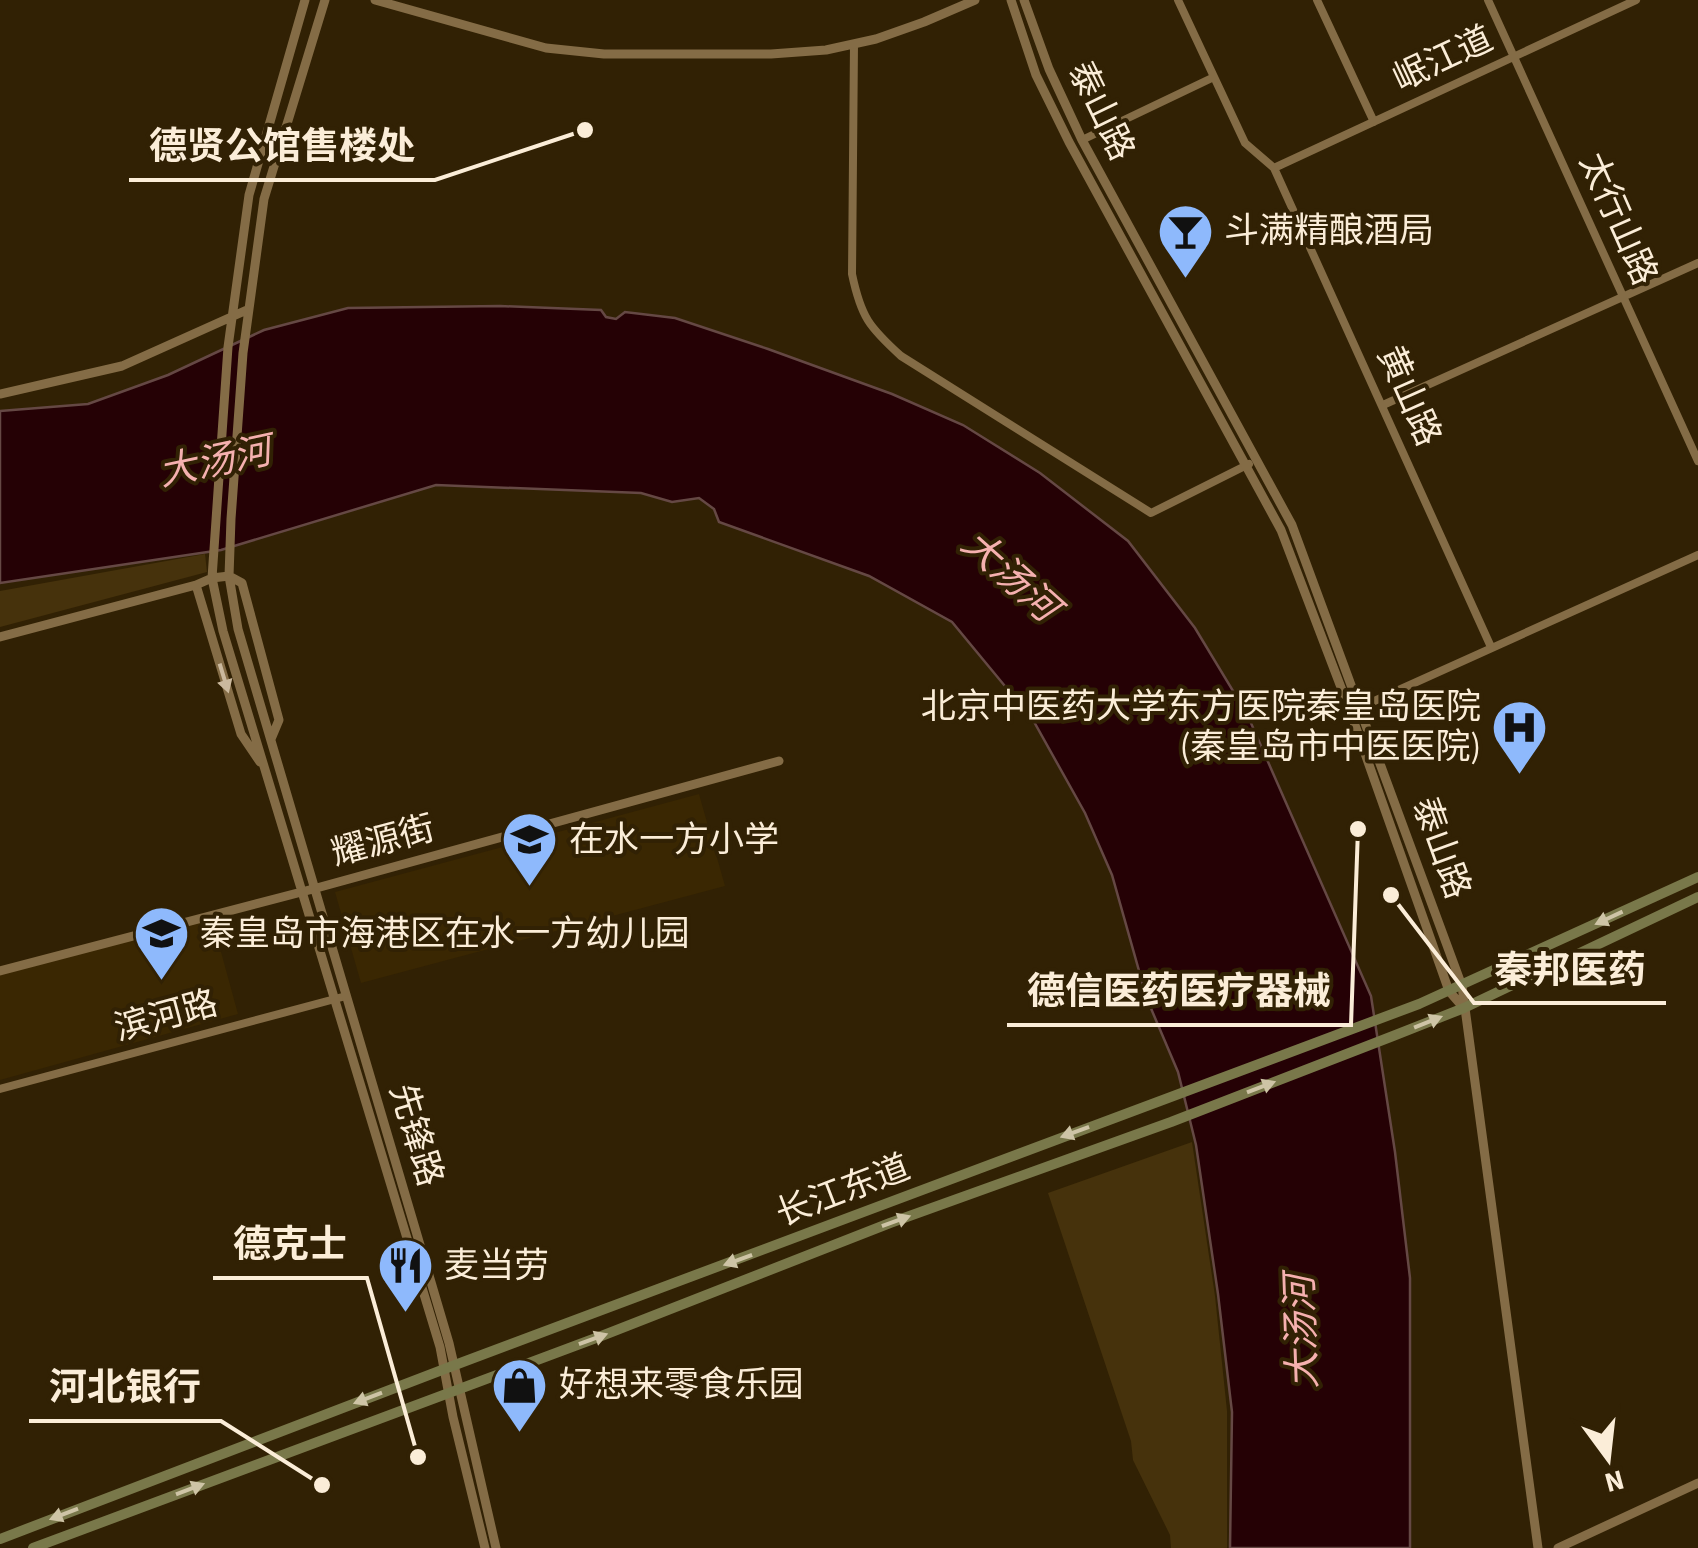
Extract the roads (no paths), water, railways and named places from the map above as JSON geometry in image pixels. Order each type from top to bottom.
[{"type":"main road","name":"长江东道","points":[[0,1539],[1386,1016],[1462,986],[1698,877]]},
{"type":"main road","name":"长江东道","points":[[33,1548],[1464,1008],[1698,897]]},
{"type":"street","points":[[305,0],[249,196],[228,347],[212,578],[223,631],[300,892],[450,1367],[496,1548]]},
{"type":"street","name":"先锋路","points":[[325,0],[264,199],[241,371],[229,576],[238,629],[450,1367]]},
{"type":"street","points":[[375,0],[546,48],[574,52],[771,54],[854,44],[924,22],[975,0]]},
{"type":"street","points":[[1011,0],[1036,74],[1068,142],[1281,530],[1350,710],[1449,991],[1464,1008]]},
{"type":"street","name":"泰山路","points":[[1024,0],[1082,140],[1292,525],[1462,986],[1538,1548]]},
{"type":"street","name":"黄山路","points":[[1178,0],[1246,143],[1274,168],[1492,647]]},
{"type":"street","points":[[1318,0],[1374,122]]},
{"type":"street","name":"太行山路","points":[[1488,0],[1698,460]]},
{"type":"street","name":"岷江道","points":[[1274,168],[1636,0]]},
{"type":"street","points":[[854,44],[852,274],[858,304],[872,330],[900,356],[1151,513],[1258,460]]},
{"type":"street","points":[[1082,140],[1214,78]]},
{"type":"street","points":[[1383,405],[1698,263]]},
{"type":"street","points":[[0,394],[122,366],[249,309]]},
{"type":"street","points":[[1361,707],[1698,555]]},
{"type":"street","points":[[0,637],[229,576],[242,583],[279,720],[271,740]]},
{"type":"street","points":[[196,585],[241,734],[267,773]]},
{"type":"street","name":"耀源街","points":[[0,971],[779,761]]},
{"type":"street","name":"滨河路","points":[[0,1089],[346,996]]},
{"type":"street","points":[[455,1390],[453,1417],[485,1548]]},
{"type":"street","points":[[1558,1548],[1698,1484]]},
{"type":"water","name":"大汤河","points":[[500,306],[601,310],[606,317],[616,319],[625,312],[675,318],[892,394],[963,425],[1040,473],[1128,541],[1195,628],[1247,714],[1371,996],[1410,1278],[1410,1548],[1230,1548],[1232,1412],[1196,1145],[1178,1072],[1147,999],[1112,875],[1085,813],[1033,720],[952,622],[869,576],[719,522],[714,509],[699,498],[672,502],[641,493],[436,485],[221,550],[0,583],[0,411],[88,404],[168,375],[264,330],[348,308]]},
{"type":"place","name":"德贤公馆售楼处","points":[[585,130]]},
{"type":"place","name":"斗满精酿酒局","points":[[1185,280]]},
{"type":"place","name":"北京中医药大学东方医院秦皇岛医院 (秦皇岛市中医医院)","points":[[1520,776]]},
{"type":"place","name":"德信医药医疗器械","points":[[1358,829]]},
{"type":"place","name":"在水一方小学","points":[[530,889]]},
{"type":"place","name":"秦邦医药","points":[[1391,895]]},
{"type":"place","name":"秦皇岛市海港区在水一方幼儿园","points":[[161,983]]},
{"type":"place","name":"麦当劳","points":[[405,1315]]},
{"type":"place","name":"好想来零食乐园","points":[[520,1434]]},
{"type":"place","name":"德克士","points":[[418,1457]]},
{"type":"place","name":"河北银行","points":[[322,1485]]}]
